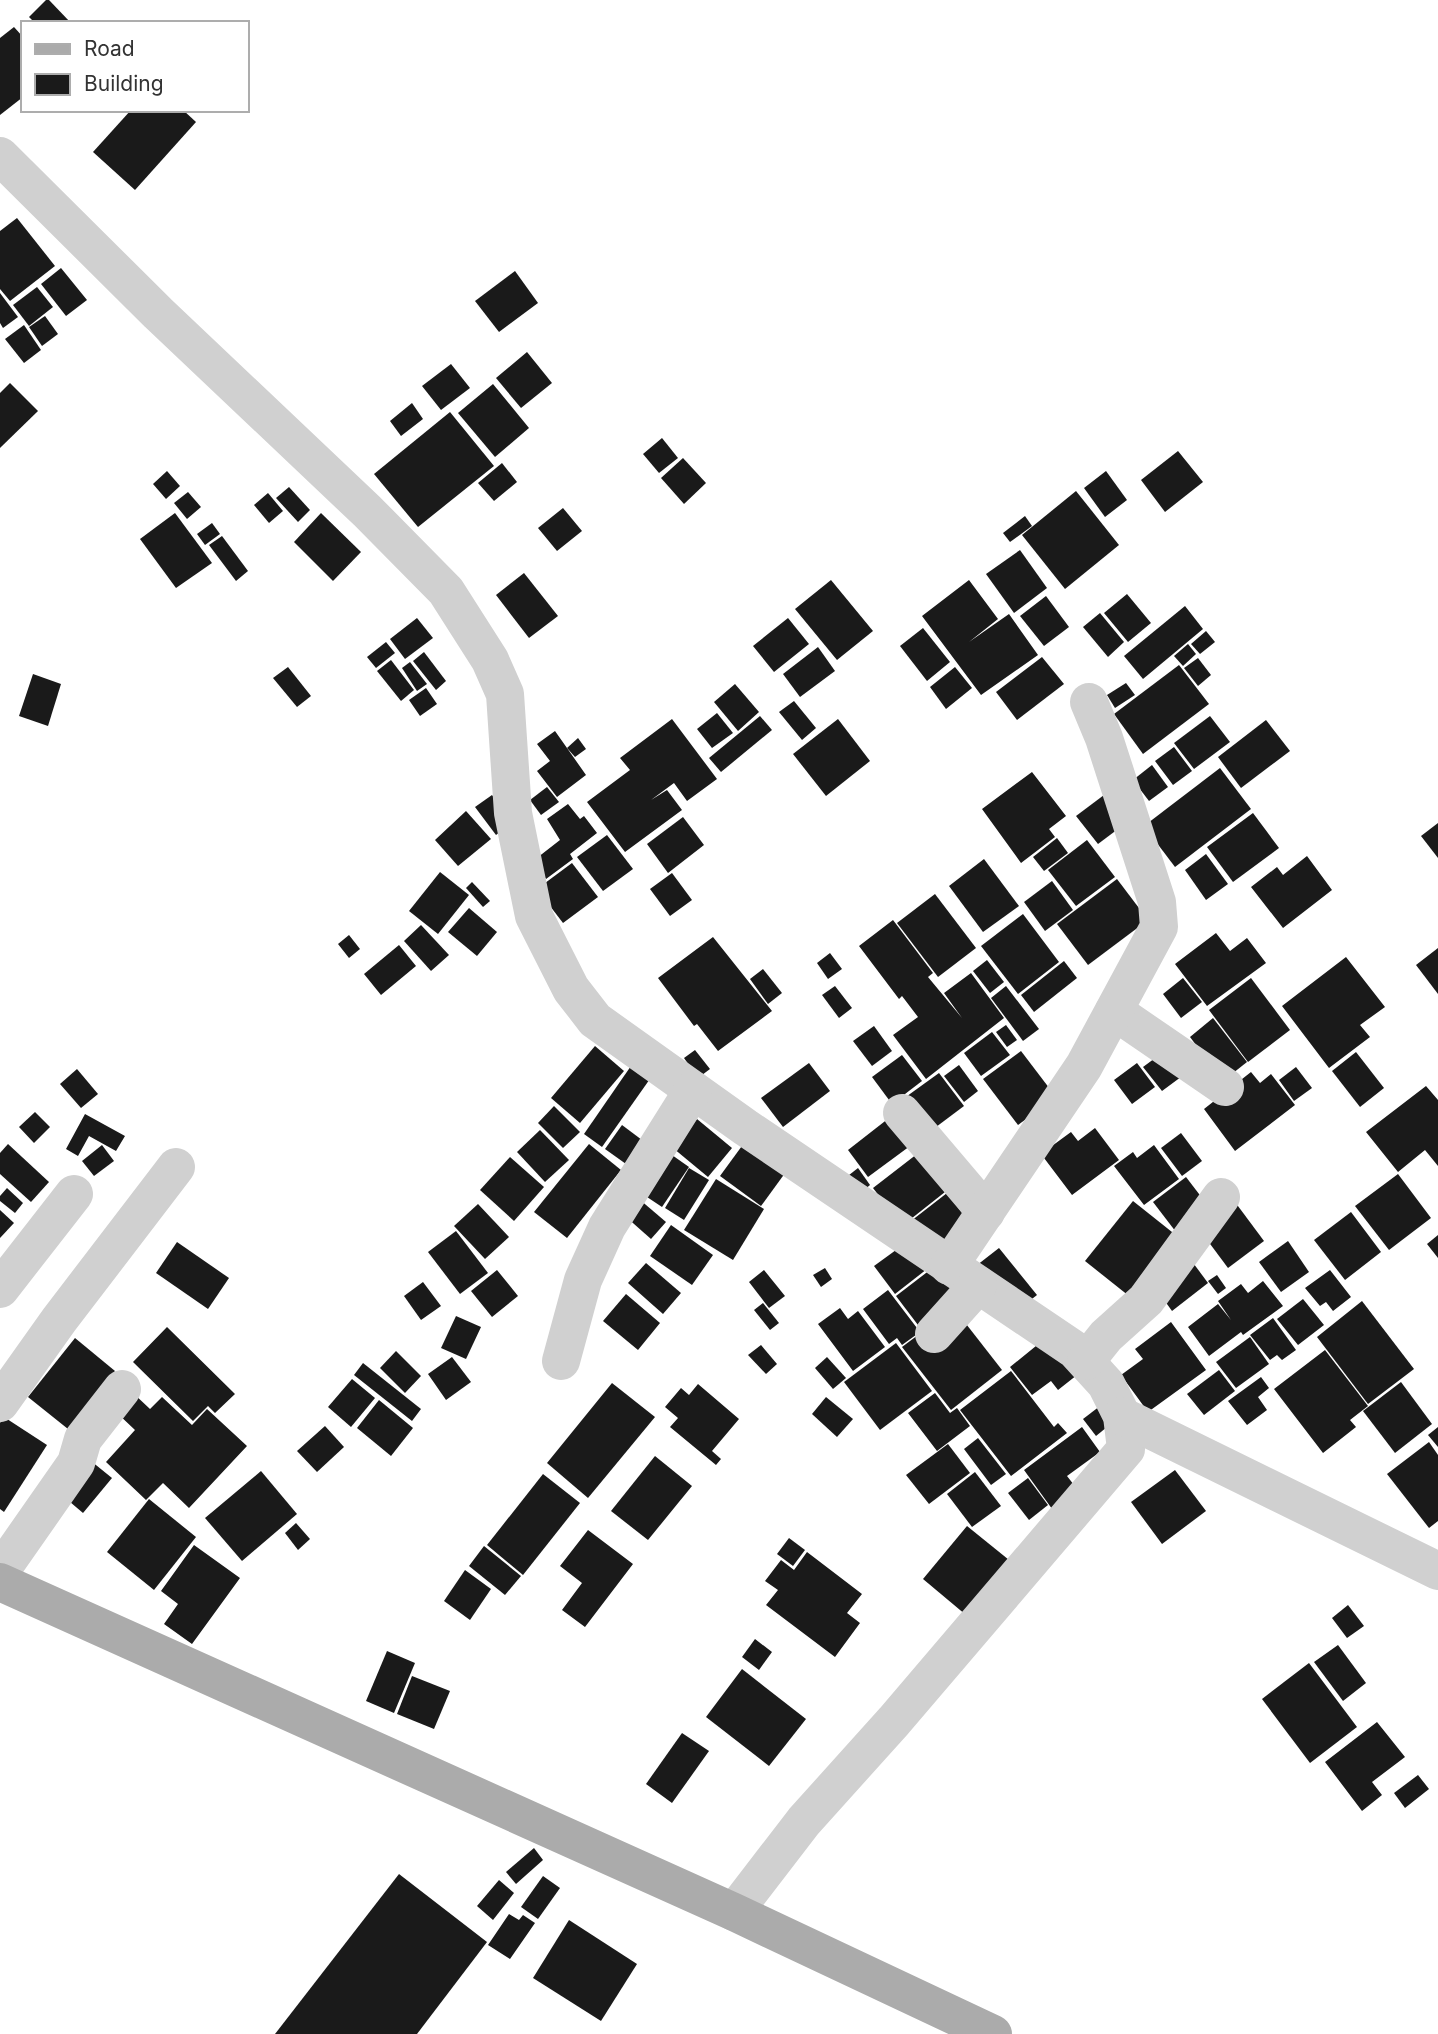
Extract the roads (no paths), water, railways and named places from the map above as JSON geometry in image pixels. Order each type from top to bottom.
[{"type":"main road","points":[[0,1582],[734,1912],[993,2034]]},
{"type":"street","points":[[0,156],[158,313],[367,511],[446,591],[490,660],[505,694],[513,813],[534,916],[571,989],[595,1020],[963,1276],[1075,1350],[1106,1384],[1122,1416],[1126,1449],[894,1721],[804,1821],[734,1912]]},
{"type":"street","points":[[934,1334],[963,1276],[986,1212],[1084,1066],[1159,927],[1157,902],[1104,738],[1089,702]]},
{"type":"street","points":[[1114,1012],[1225,1087]]},
{"type":"street","points":[[561,1361],[583,1280],[607,1227],[693,1090]]},
{"type":"street","points":[[902,1113],[986,1212]]},
{"type":"street","points":[[0,1403],[59,1320],[176,1167]]},
{"type":"street","points":[[0,1289],[74,1194]]},
{"type":"street","points":[[1086,1361],[1106,1336],[1146,1300],[1221,1197]]},
{"type":"street","points":[[0,1572],[76,1463],[83,1439],[122,1389]]},
{"type":"street","points":[[1122,1416],[1438,1571]]}]
